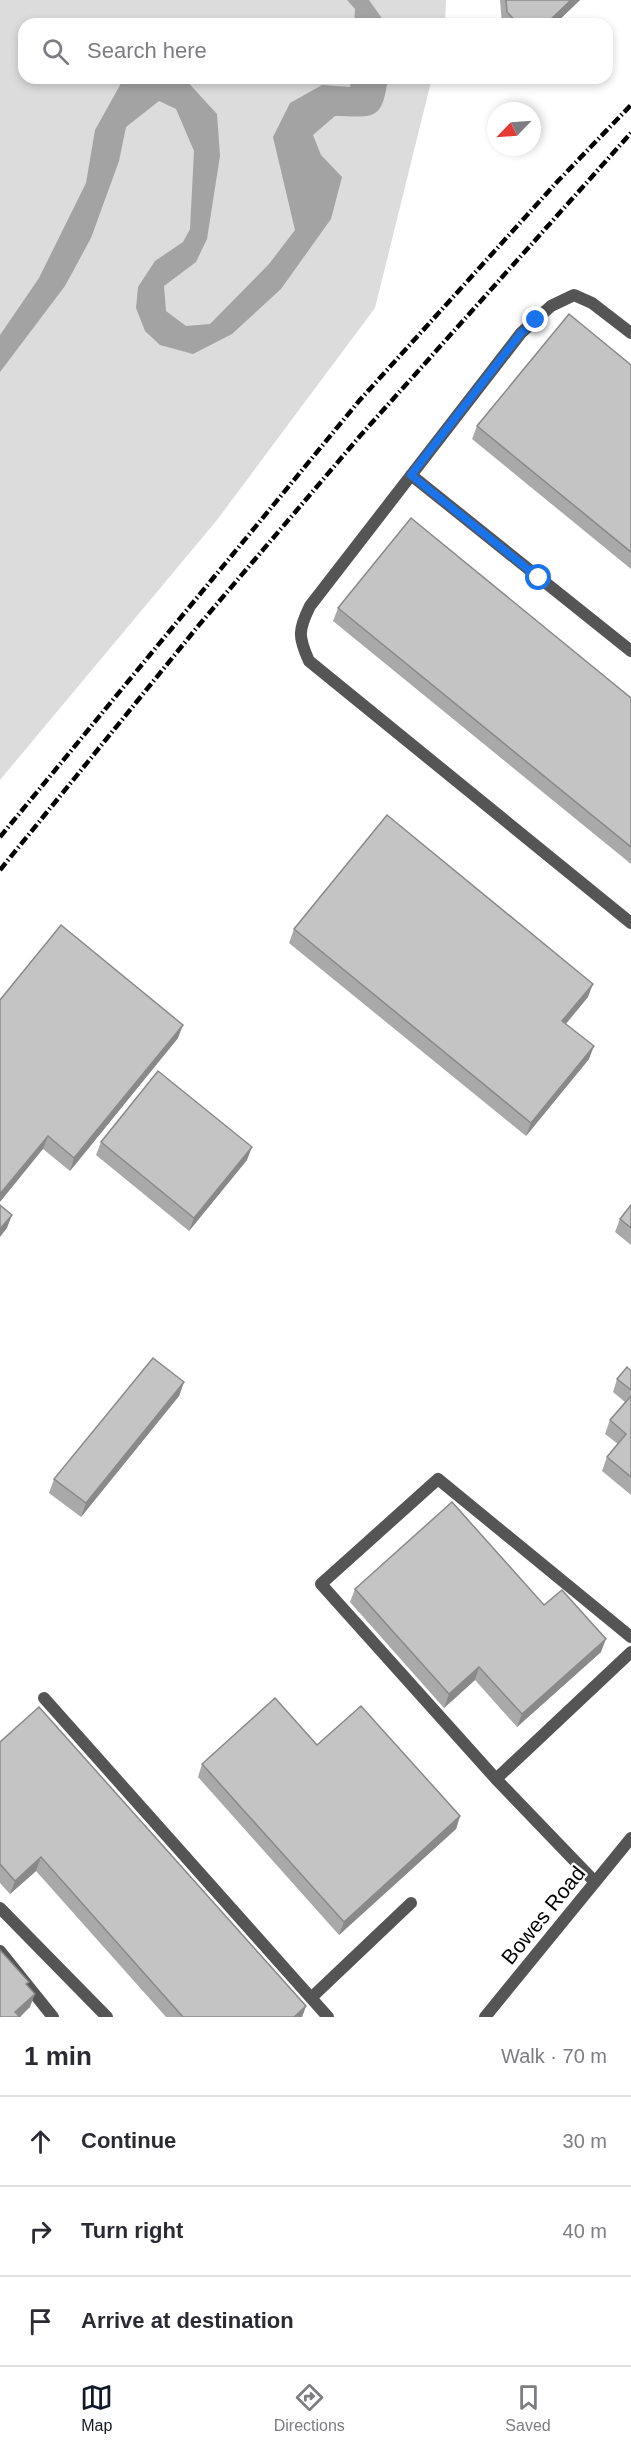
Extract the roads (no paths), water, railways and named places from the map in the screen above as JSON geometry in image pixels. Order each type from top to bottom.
[{"type":"street","points":[[631,333],[592,303],[574,295],[551,306],[521,333],[310,606],[301,625],[300,643],[309,661],[631,923]]},
{"type":"street","points":[[411,475],[631,651]]},
{"type":"street","points":[[595,1882],[496,1779],[321,1584],[438,1479],[631,1637]]},
{"type":"street","points":[[496,1779],[631,1652]]},
{"type":"street","points":[[44,1698],[328,2017]]},
{"type":"street","name":"Bowes Road","points":[[486,2017],[631,1838]]},
{"type":"street","points":[[311,1998],[411,1903]]},
{"type":"street","points":[[0,1908],[107,2017]]},
{"type":"street","points":[[0,1951],[53,2017]]},
{"type":"railway","points":[[0,837],[359,401],[557,182],[631,105]]},
{"type":"railway","points":[[0,870],[199,625],[360,436],[631,133]]}]
